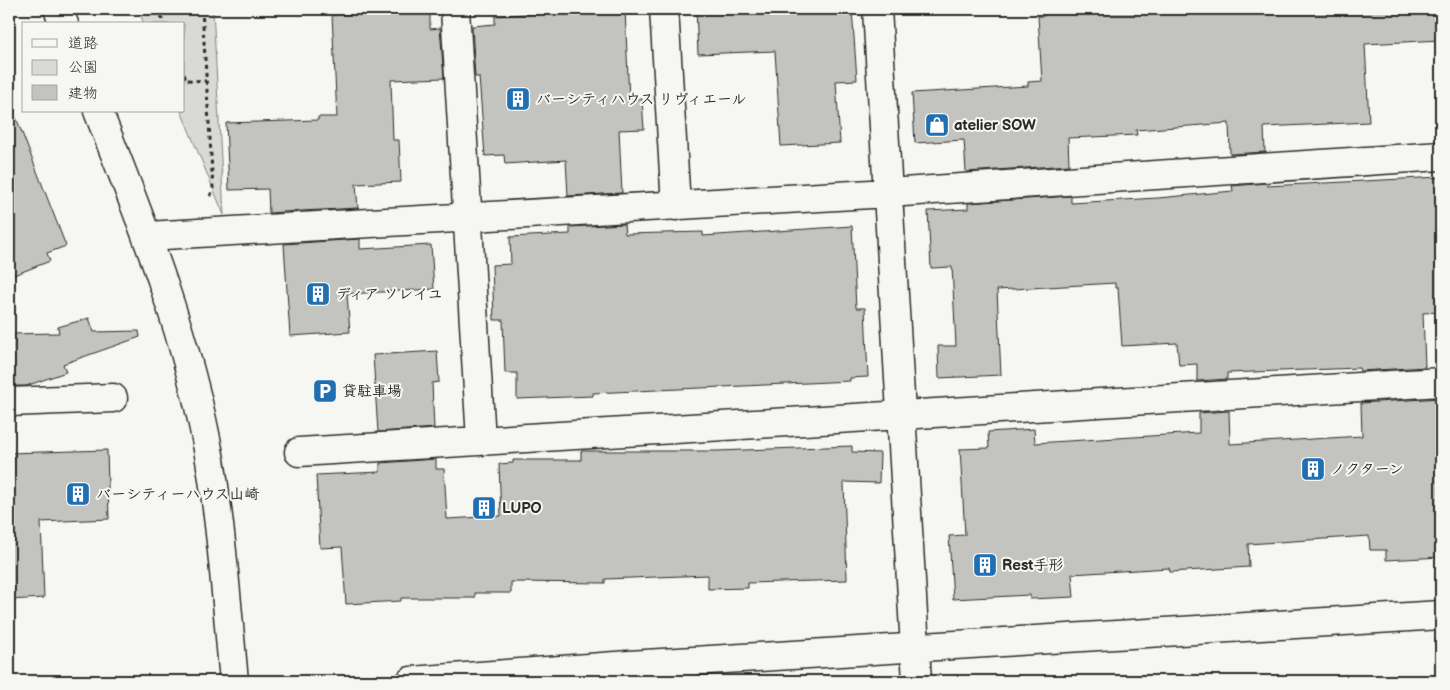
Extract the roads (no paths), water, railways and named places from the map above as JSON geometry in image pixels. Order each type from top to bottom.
[{"type":"street","points":[[58,9],[63,22]]},
{"type":"street","points":[[455,9],[481,440]]},
{"type":"street","points":[[664,9],[676,206]]},
{"type":"street","points":[[877,9],[917,681]]},
{"type":"street","points":[[98,112],[147,236],[174,320],[210,459],[220,537],[234,681]]},
{"type":"street","points":[[147,236],[888,193],[1441,156]]},
{"type":"street","points":[[299,452],[1441,382]]},
{"type":"street","points":[[9,402],[113,398]]},
{"type":"street","points":[[411,681],[1441,615]]},
{"type":"place","name":"バーシティハウス リヴィエール","points":[[518,99]]},
{"type":"place","name":"atelier SOW","points":[[937,125]]},
{"type":"place","name":"ディア ソレイユ","points":[[318,294]]},
{"type":"place","name":"貸駐車場","points":[[325,391]]},
{"type":"place","name":"ノクターン","points":[[1313,469]]},
{"type":"place","name":"バーシティーハウス山崎","points":[[78,494]]},
{"type":"place","name":"LUPO","points":[[484,508]]},
{"type":"place","name":"Rest手形","points":[[985,565]]}]
